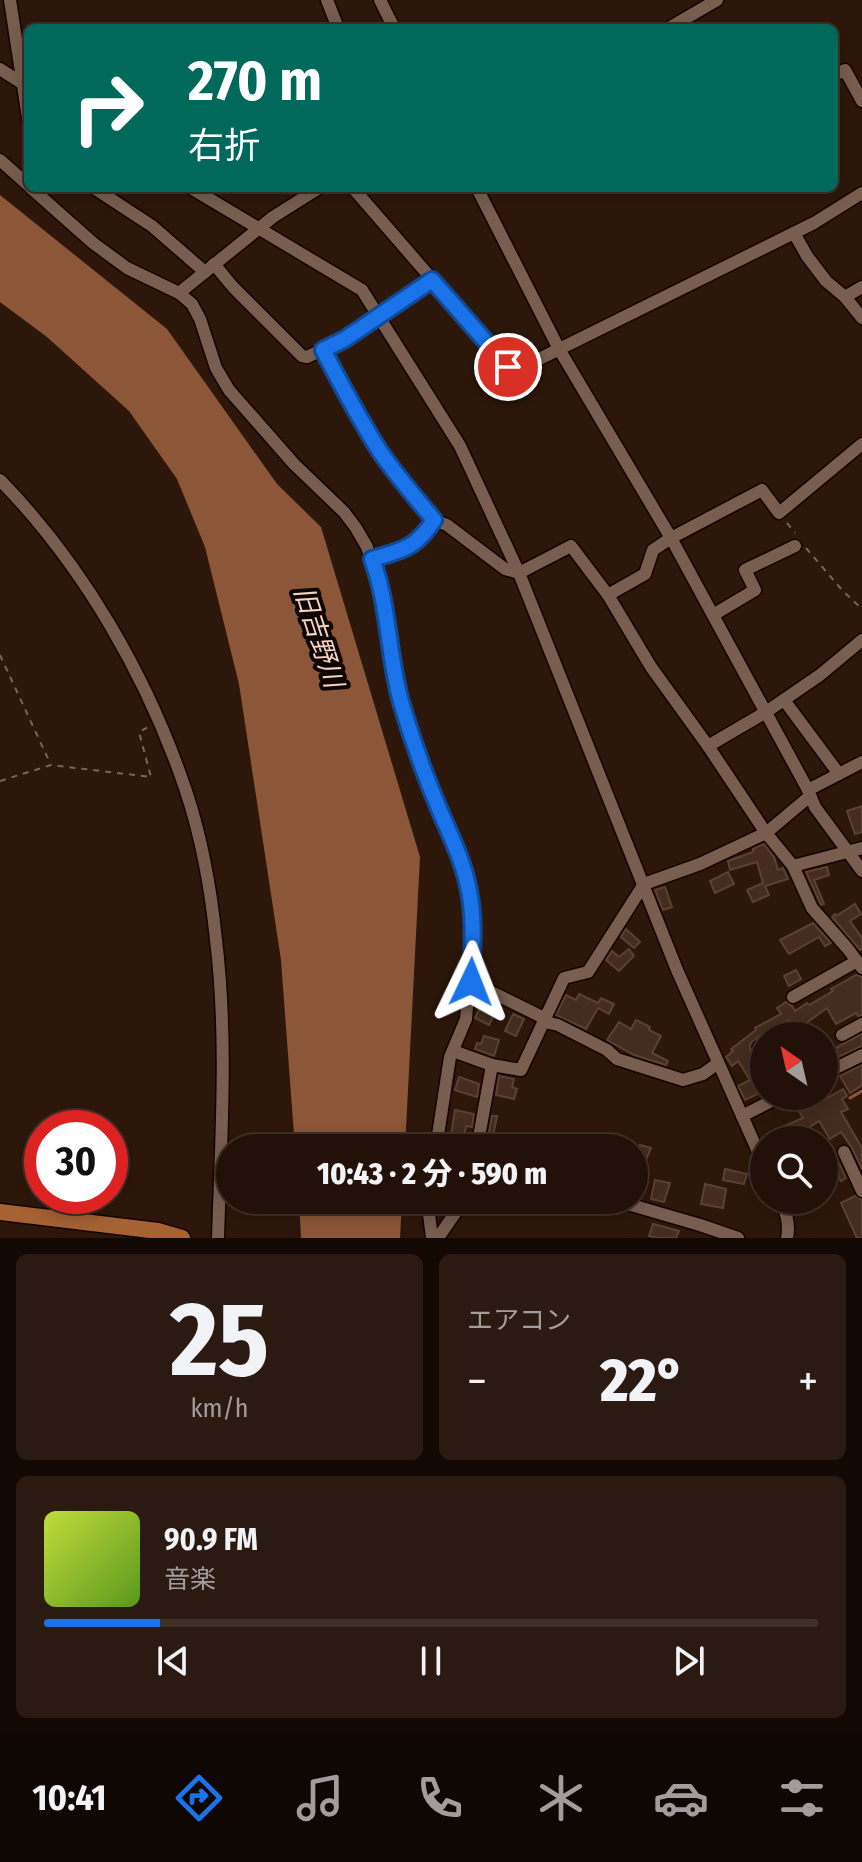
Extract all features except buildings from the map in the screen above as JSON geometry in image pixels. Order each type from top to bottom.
[{"type":"main road","points":[[0,1212],[158,1231],[182,1238]]},
{"type":"street","points":[[10,0],[24,75]]},
{"type":"street","points":[[327,0],[336,24]]},
{"type":"street","points":[[380,0],[392,24]]},
{"type":"street","points":[[676,24],[717,0]]},
{"type":"street","points":[[0,69],[24,85]]},
{"type":"street","points":[[838,73],[845,70],[862,101]]},
{"type":"street","points":[[0,160],[24,182]]},
{"type":"street","points":[[36,192],[93,243],[127,268],[179,293],[192,304],[216,368],[229,390],[294,464],[344,512],[372,559],[381,590],[400,700],[427,781],[465,872],[470,894],[473,920],[471,982],[466,1019],[453,1051],[438,1134]]},
{"type":"street","points":[[100,192],[210,268],[302,356],[307,357],[345,339],[432,280]]},
{"type":"street","points":[[197,192],[362,290],[460,446],[519,573],[677,970],[750,1134]]},
{"type":"street","points":[[179,293],[257,229],[313,192]]},
{"type":"street","points":[[356,192],[508,367],[519,369],[814,223],[862,193]]},
{"type":"street","points":[[479,192],[559,349],[671,538],[815,807],[855,849],[862,871]]},
{"type":"street","points":[[794,233],[826,281],[845,297],[862,318]]},
{"type":"street","points":[[845,297],[862,287]]},
{"type":"street","points":[[323,350],[381,452],[434,520],[447,525],[505,569],[519,573],[571,546],[608,595],[651,667],[766,833],[793,866],[812,908],[860,964],[793,997]]},
{"type":"street","points":[[608,595],[645,574],[653,550],[762,490],[779,513],[862,444]]},
{"type":"street","points":[[0,480],[45,531],[90,595],[125,654],[159,721],[198,832],[211,897],[220,985],[223,1083],[218,1238]]},
{"type":"street","points":[[372,559],[407,549],[424,535],[434,520]]},
{"type":"street","points":[[713,615],[755,590],[745,570],[798,541]]},
{"type":"street","points":[[708,746],[784,700],[862,640]]},
{"type":"street","points":[[784,700],[839,774]]},
{"type":"street","points":[[453,1051],[492,1065],[521,1070],[564,978],[588,972],[644,884],[700,864],[766,833],[809,793],[862,762]]},
{"type":"street","points":[[793,866],[855,849]]},
{"type":"street","points":[[471,982],[607,1050],[617,1059],[683,1080],[703,1074],[718,1063]]},
{"type":"street","points":[[842,1035],[862,1024]]},
{"type":"street","points":[[838,1067],[862,1055]]},
{"type":"street","points":[[480,1134],[492,1065]]},
{"type":"street","points":[[742,1116],[754,1110]]},
{"type":"street","points":[[844,1152],[862,1191]]},
{"type":"street","points":[[648,1210],[738,1238]]},
{"type":"street","points":[[429,1214],[432,1238]]},
{"type":"street","points":[[438,1238],[454,1214]]},
{"type":"street","points":[[786,1214],[787,1238]]},
{"type":"path","points":[[779,513],[798,541],[862,609]]},
{"type":"path","points":[[0,655],[51,765]]},
{"type":"path","points":[[0,781],[51,765],[151,777],[139,732],[159,721]]},
{"type":"water","name":"旧吉野川","points":[[0,195],[167,329],[277,484],[321,527],[420,857],[406,1134],[294,1134],[281,960],[239,684],[205,547],[177,479],[129,411],[47,337],[0,302]]},
{"type":"water","points":[[300,1214],[401,1214],[400,1238],[301,1238]]},
{"type":"waterway","points":[[850,1098],[862,1091]]},
{"type":"route","points":[[471,982],[473,920],[465,872],[427,781],[400,700],[381,590],[372,559],[407,549],[424,535],[434,520],[381,452],[323,350],[345,339],[432,280],[508,367]]}]
